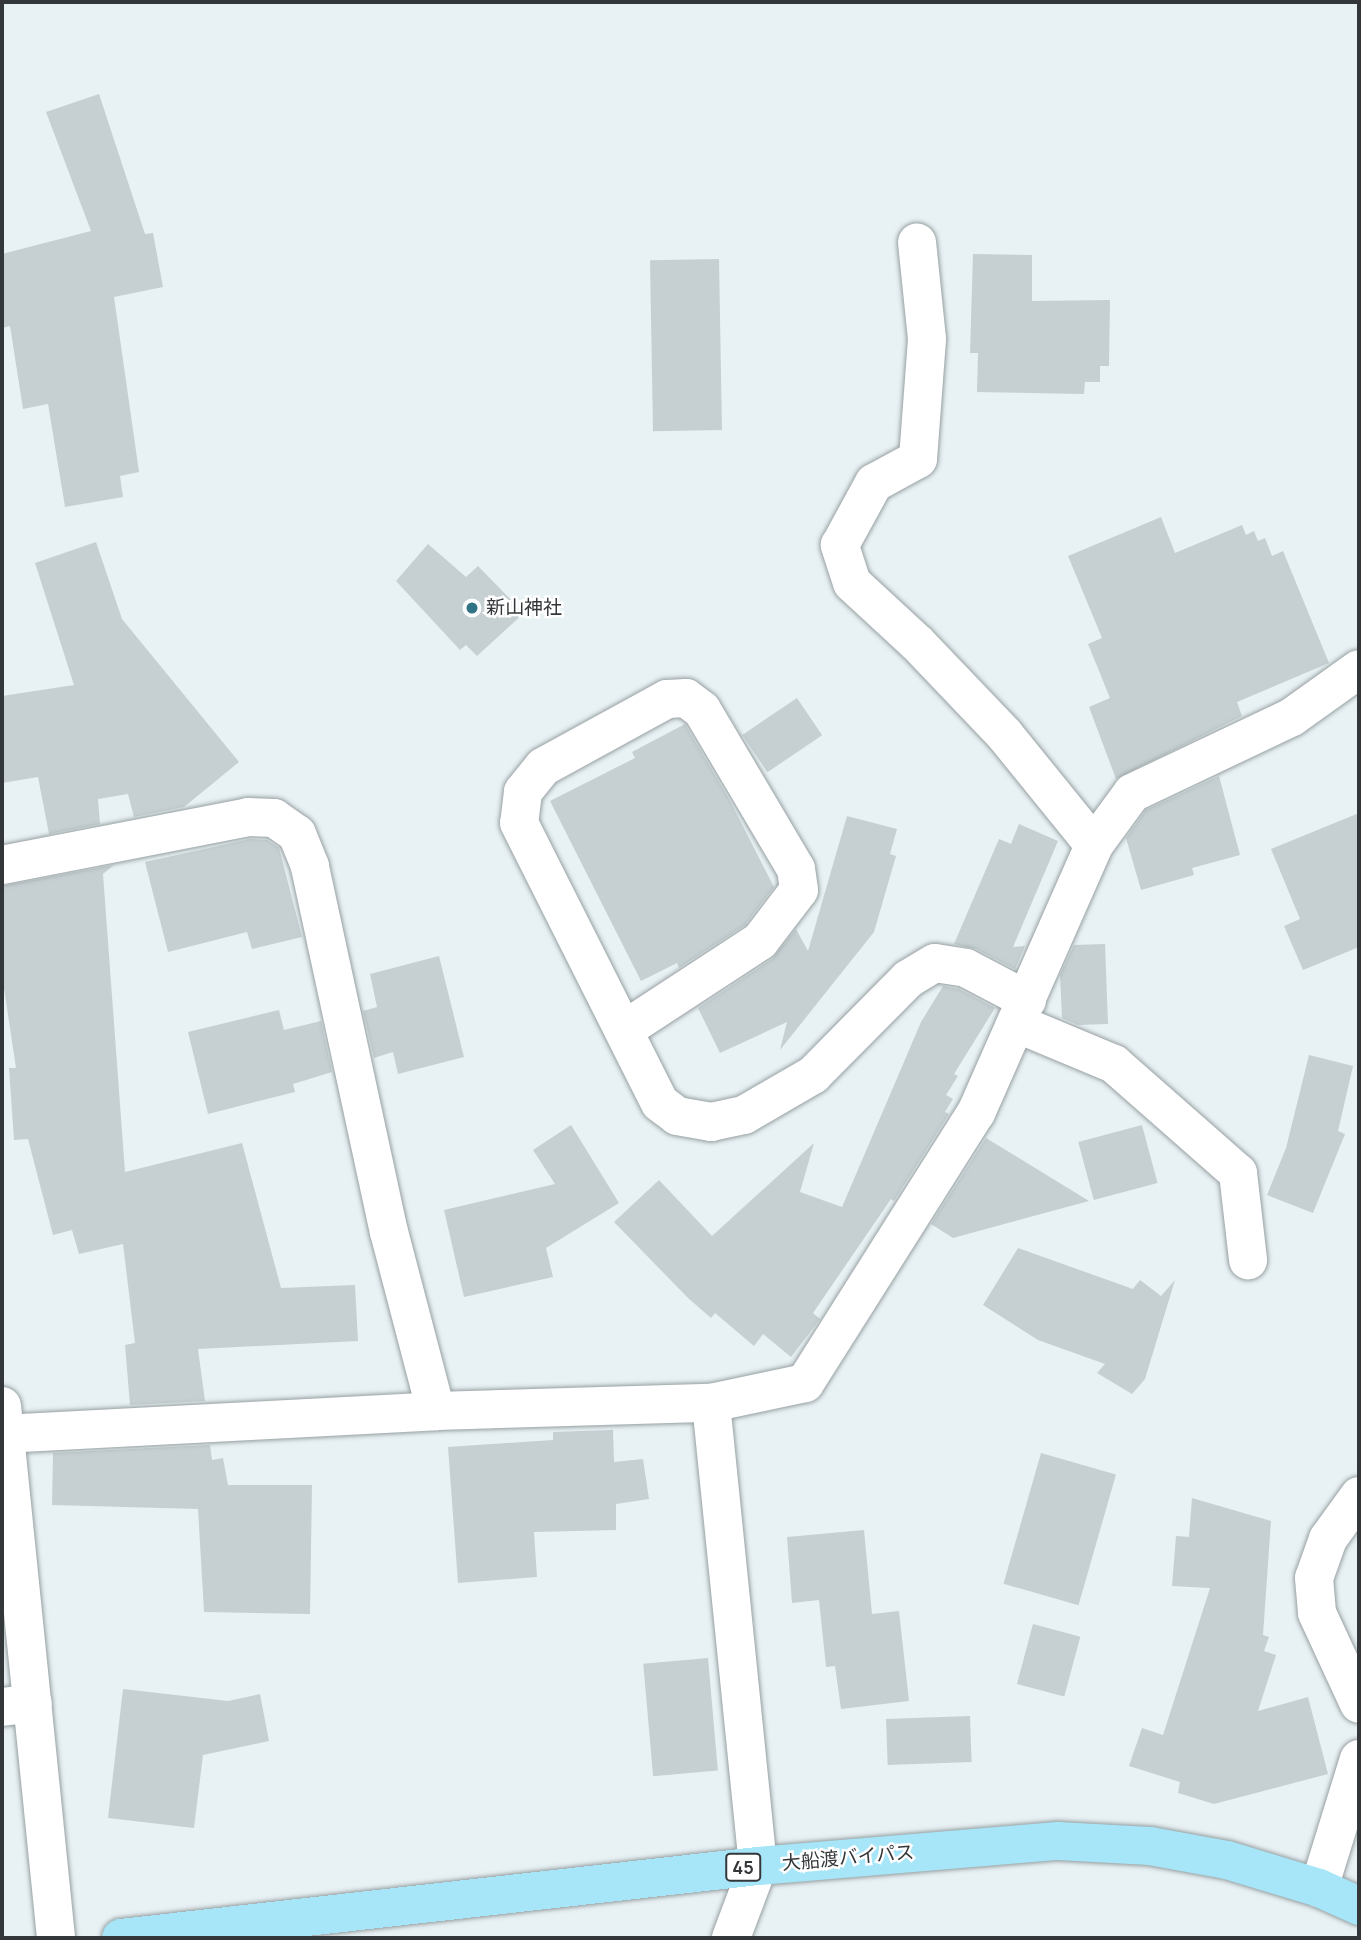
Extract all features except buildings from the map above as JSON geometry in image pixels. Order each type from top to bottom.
[{"type":"highway","name":"大船渡バイパス","points":[[121,1938],[758,1866],[1058,1841],[1163,1848],[1227,1860],[1319,1888],[1359,1906]]},
{"type":"street","points":[[917,243],[927,339],[918,459],[874,483],[840,545],[852,583],[917,643],[1005,735],[1094,845]]},
{"type":"street","points":[[56,1938],[17,1705],[3,1425],[711,1403],[805,1384],[976,1114],[1094,845],[1132,793],[1292,717],[1359,669]]},
{"type":"street","points":[[624,1030],[760,941],[799,890],[796,869],[790,858],[702,710],[686,698],[667,699],[543,767],[523,792],[519,823],[660,1102],[677,1116],[711,1122],[744,1115],[813,1075],[908,979],[934,963],[965,968],[1022,1012],[1114,1064],[1238,1173],[1248,1260]]},
{"type":"street","points":[[2,865],[247,817],[274,818],[297,834],[310,867],[389,1232],[436,1411]]},
{"type":"street","points":[[711,1403],[758,1866],[731,1938]]},
{"type":"street","points":[[1359,1496],[1328,1539],[1314,1578],[1317,1613],[1359,1704]]},
{"type":"street","points":[[1319,1888],[1359,1759]]},
{"type":"place","name":"新山神社","points":[[472,608]]}]
